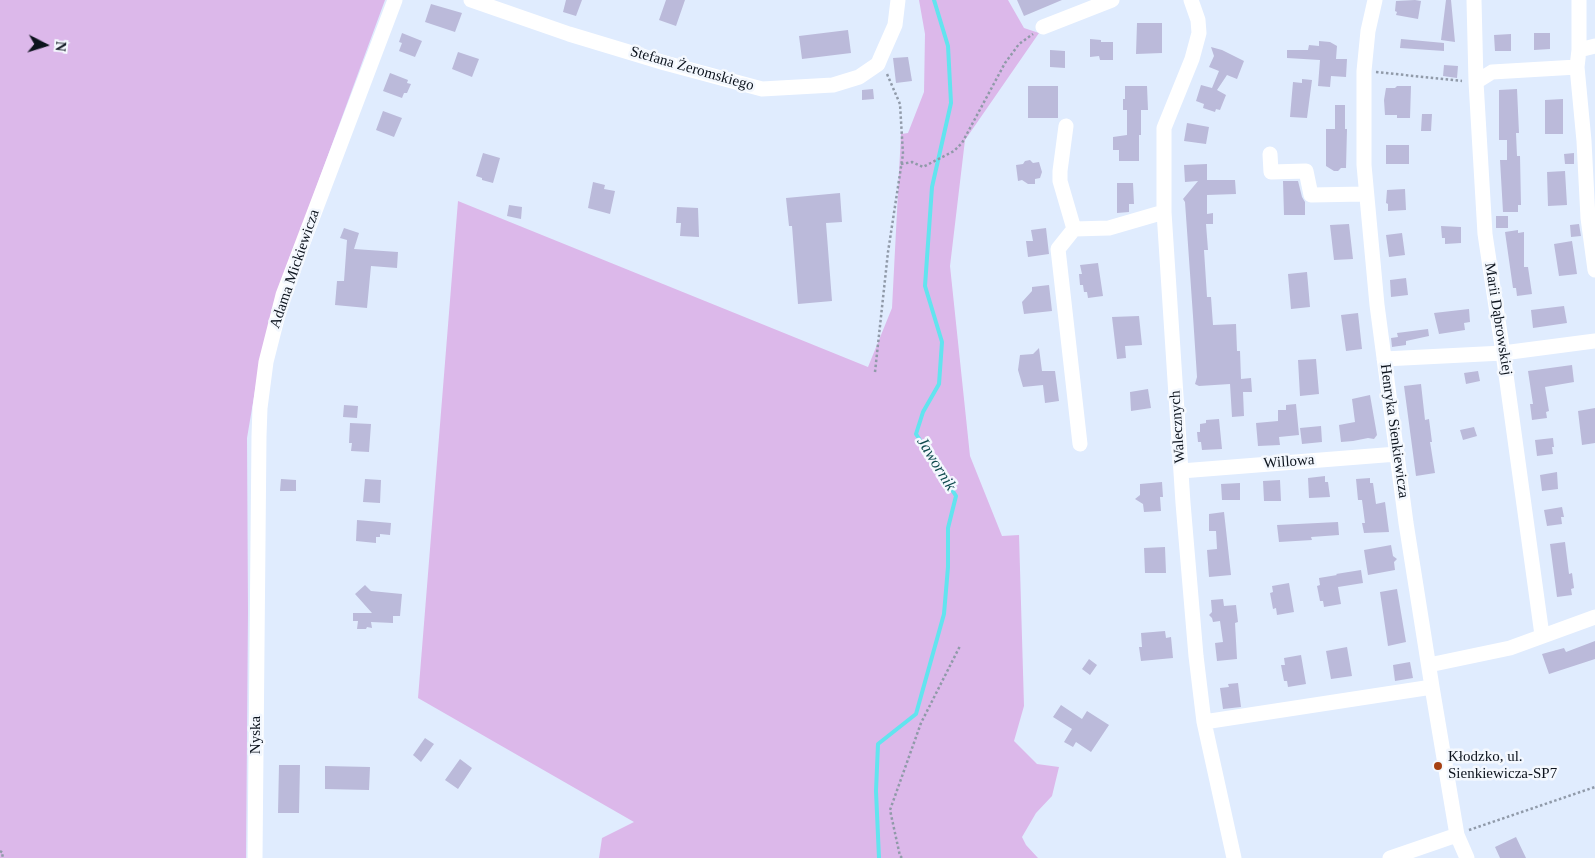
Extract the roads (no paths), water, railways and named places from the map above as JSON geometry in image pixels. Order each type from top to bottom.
[{"type":"street","name":"Adama Mickiewicza","points":[[257,612],[260,408],[266,362],[276,320],[292,270],[395,0]]},
{"type":"street","name":"Stefana Żeromskiego","points":[[471,0],[665,63],[762,89],[833,85],[859,77],[878,64],[895,25],[898,0]]},
{"type":"street","points":[[1043,27],[1112,0]]},
{"type":"street","name":"Walecznych","points":[[1191,0],[1198,20],[1199,33],[1192,59],[1164,128],[1164,212],[1181,471],[1196,656],[1204,722],[1234,858]]},
{"type":"street","name":"Henryka Sienkiewicza","points":[[1375,0],[1368,31],[1364,71],[1365,194],[1384,359],[1432,687],[1457,835],[1467,858]]},
{"type":"street","name":"Marii Dąbrowskiej","points":[[1474,0],[1476,82],[1485,234],[1542,635]]},
{"type":"street","points":[[1579,0],[1577,68],[1590,143],[1588,218],[1595,270]]},
{"type":"street","points":[[1579,50],[1595,46]]},
{"type":"street","points":[[1476,82],[1492,72],[1577,68]]},
{"type":"street","points":[[1066,126],[1060,181],[1074,229]]},
{"type":"street","points":[[1270,154],[1271,172],[1306,171],[1311,195],[1365,194]]},
{"type":"street","points":[[1080,444],[1058,249],[1074,229],[1109,228],[1164,212]]},
{"type":"street","points":[[1384,359],[1503,353],[1595,341]]},
{"type":"street","name":"Willowa","points":[[1181,471],[1397,454]]},
{"type":"street","name":"Nyska","points":[[255,858],[257,612]]},
{"type":"street","points":[[1429,665],[1510,648],[1595,617]]},
{"type":"street","points":[[1204,722],[1432,687]]},
{"type":"street","points":[[1390,858],[1457,835]]},
{"type":"waterway","name":"Jawornik","points":[[879,858],[876,791],[878,744],[916,714],[944,614],[948,567],[948,528],[956,496],[916,434],[923,412],[939,384],[942,342],[925,286],[932,187],[951,103],[948,46],[934,0]]},
{"type":"place","name":"Kłodzko, ul. Sienkiewicza-SP7","points":[[1438,766]]}]
